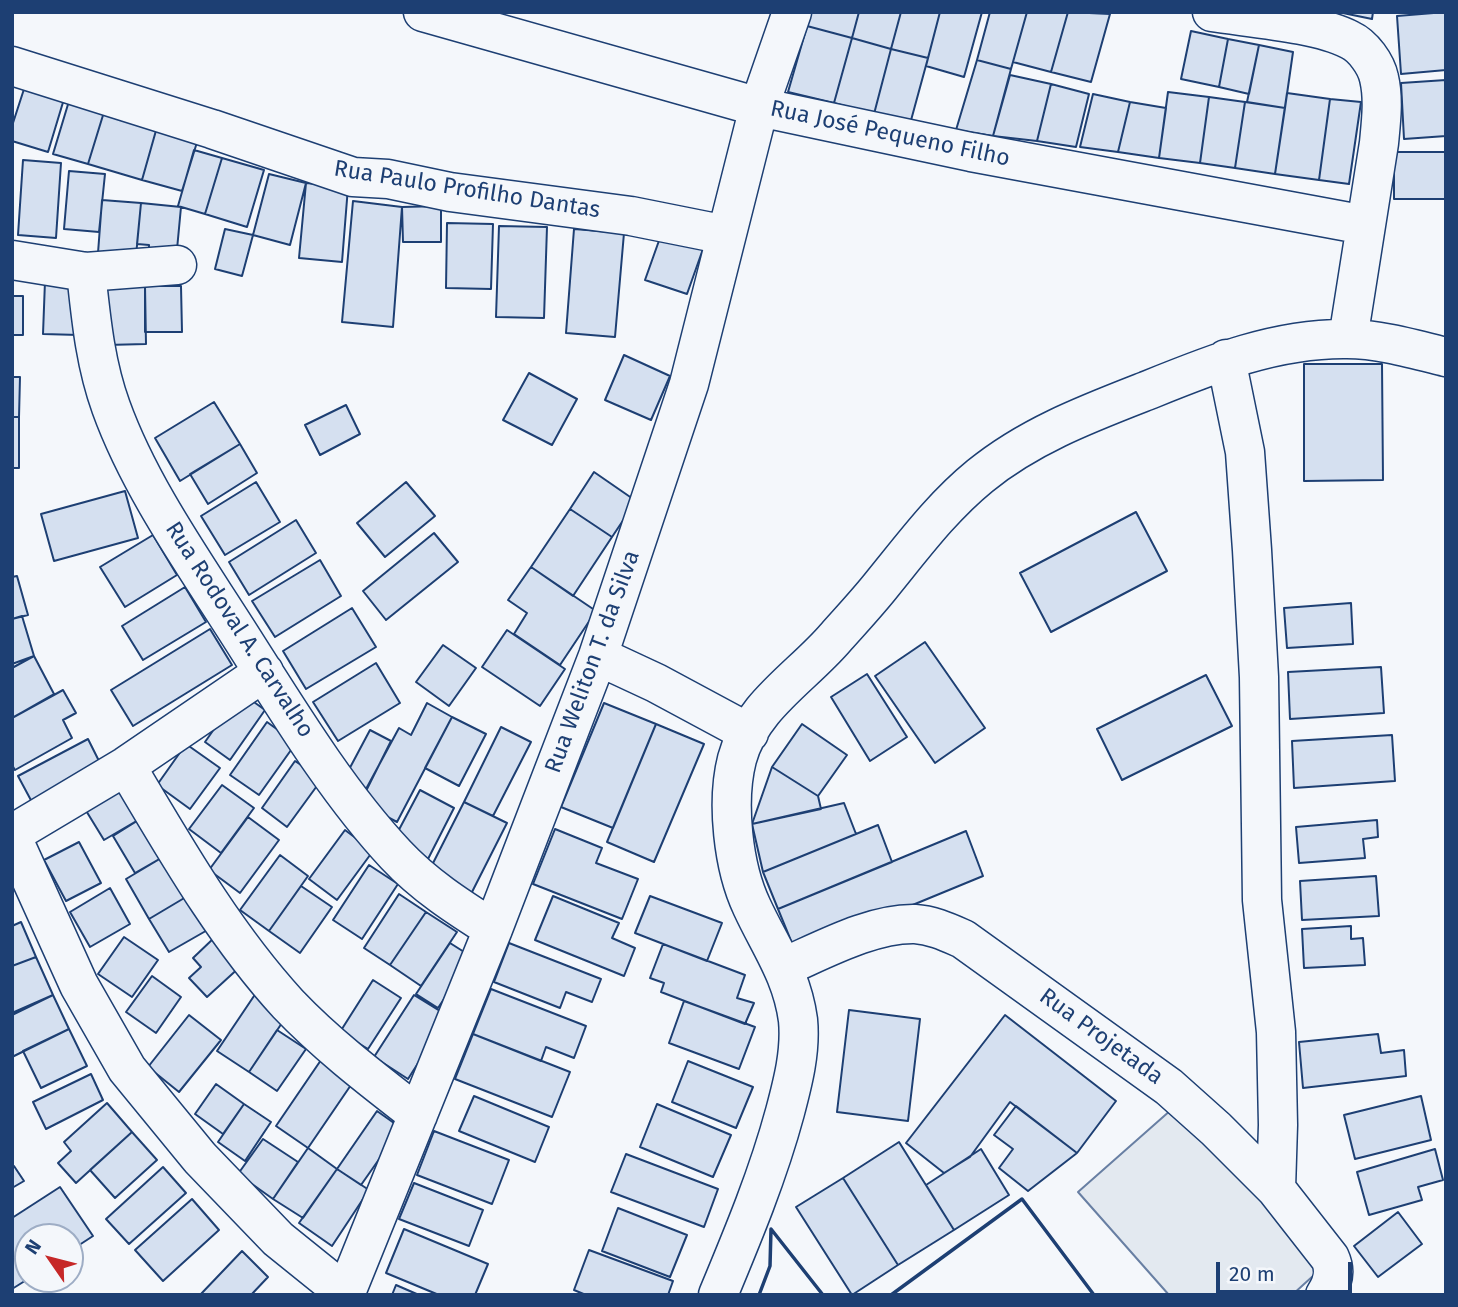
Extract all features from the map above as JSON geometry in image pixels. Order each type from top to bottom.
[{"type":"street","name":"Rua José Pequeno Filho","points":[[423,12],[758,107],[971,152],[1365,225]]},
{"type":"street","name":"Rua Weliton T. da Silva","points":[[345,1294],[493,929],[598,656],[689,384],[758,107],[792,12]]},
{"type":"street","points":[[1212,12],[1325,31],[1351,40],[1367,55],[1379,78],[1379,143],[1348,339]]},
{"type":"street","name":"Rua Paulo Profilho Dantas","points":[[12,66],[186,120],[353,177],[388,179],[450,192],[631,216],[726,235]]},
{"type":"street","points":[[12,260],[86,272],[177,265]]},
{"type":"street","name":"Rua Rodoval A. Carvalho","points":[[86,272],[93,341],[111,409],[136,464],[184,547],[264,673],[351,801],[397,856],[428,885],[493,929]]},
{"type":"street","points":[[718,1295],[774,1151],[799,1049],[797,1019],[784,967],[750,905],[737,863],[732,822],[738,758],[749,733],[765,709],[790,681],[820,656],[926,528],[976,479],[1015,449],[1081,416],[1226,359],[1282,344],[1348,339],[1412,348],[1446,357]]},
{"type":"street","points":[[1226,359],[1245,452],[1252,550],[1259,677],[1262,900],[1276,1032],[1276,1189]]},
{"type":"street","points":[[598,656],[656,683],[749,733]]},
{"type":"street","points":[[264,673],[125,766],[12,835],[79,985],[127,1069],[200,1158],[278,1239],[345,1294]]},
{"type":"street","points":[[125,766],[236,942],[280,993],[351,1063],[418,1115]]},
{"type":"street","name":"Rua Projetada","points":[[784,967],[847,939],[887,928],[914,924],[944,930],[962,939],[1169,1087],[1276,1189],[1332,1263],[1333,1279],[1325,1295]]},
{"type":"shaded area","points":[[1180,1102],[1324,1266],[1292,1295],[1169,1295],[1078,1192]]},
{"type":"building","points":[[810,12],[859,12],[852,38],[807,26]]},
{"type":"building","points":[[859,12],[901,12],[891,49],[852,38]]},
{"type":"building","points":[[901,12],[940,12],[928,58],[891,49]]},
{"type":"building","points":[[940,12],[982,12],[964,77],[926,66]]},
{"type":"building","points":[[990,12],[1027,12],[1011,69],[977,60]]},
{"type":"building","points":[[1027,12],[1068,12],[1051,72],[1013,62]]},
{"type":"building","points":[[1068,12],[1110,14],[1091,82],[1051,72]]},
{"type":"building","points":[[1338,12],[1373,12],[1372,19]]},
{"type":"building","points":[[1446,12],[1446,70],[1401,74],[1397,16]]},
{"type":"building","points":[[807,26],[852,38],[834,103],[788,92]]},
{"type":"building","points":[[1191,31],[1228,39],[1219,87],[1181,79]]},
{"type":"building","points":[[852,38],[891,49],[874,114],[834,103]]},
{"type":"building","points":[[1228,39],[1259,45],[1249,94],[1219,87]]},
{"type":"building","points":[[1259,45],[1293,52],[1285,108],[1247,102]]},
{"type":"building","points":[[891,49],[928,58],[910,124],[874,114]]},
{"type":"building","points":[[977,60],[1011,69],[993,136],[956,130]]},
{"type":"building","points":[[1010,75],[1051,84],[1037,141],[993,136]]},
{"type":"building","points":[[1446,80],[1446,136],[1404,139],[1401,83]]},
{"type":"building","points":[[1051,84],[1089,94],[1076,147],[1037,141]]},
{"type":"building","points":[[25,86],[64,99],[48,152],[12,141],[12,126]]},
{"type":"building","points":[[1168,92],[1209,97],[1200,163],[1159,158]]},
{"type":"building","points":[[1287,93],[1330,99],[1319,180],[1275,174]]},
{"type":"building","points":[[1093,94],[1130,102],[1118,152],[1080,147]]},
{"type":"building","points":[[1209,97],[1245,102],[1235,168],[1200,163]]},
{"type":"building","points":[[1330,99],[1361,102],[1349,184],[1319,180]]},
{"type":"building","points":[[69,101],[104,112],[88,164],[53,154]]},
{"type":"building","points":[[1130,102],[1166,108],[1159,158],[1118,152]]},
{"type":"building","points":[[1245,102],[1285,108],[1275,174],[1235,168]]},
{"type":"building","points":[[104,112],[157,127],[142,180],[88,164]]},
{"type":"building","points":[[157,127],[198,139],[182,191],[142,180]]},
{"type":"building","points":[[194,150],[222,158],[205,214],[178,206]]},
{"type":"building","points":[[1394,152],[1446,152],[1446,199],[1394,199]]},
{"type":"building","points":[[222,158],[264,170],[247,227],[205,214]]},
{"type":"building","points":[[23,160],[61,163],[56,238],[18,235]]},
{"type":"building","points":[[69,171],[105,174],[99,232],[64,229]]},
{"type":"building","points":[[269,174],[306,183],[290,245],[253,235]]},
{"type":"building","points":[[306,183],[348,187],[342,262],[299,258]]},
{"type":"building","points":[[102,200],[141,203],[136,256],[98,253]]},
{"type":"building","points":[[353,201],[402,207],[393,327],[342,322]]},
{"type":"building","points":[[141,203],[181,207],[176,260],[149,257],[149,245],[137,244]]},
{"type":"building","points":[[441,206],[441,242],[403,242],[402,207]]},
{"type":"building","points":[[447,223],[493,224],[491,289],[446,288]]},
{"type":"building","points":[[499,226],[547,227],[544,318],[496,317]]},
{"type":"building","points":[[225,229],[253,235],[242,276],[215,269]]},
{"type":"building","points":[[574,229],[624,233],[615,337],[566,333]]},
{"type":"building","points":[[661,235],[703,249],[687,294],[645,280]]},
{"type":"building","points":[[45,281],[80,281],[79,335],[43,334]]},
{"type":"building","points":[[145,286],[181,286],[182,332],[145,332]]},
{"type":"building","points":[[145,286],[146,344],[106,345],[106,287]]},
{"type":"building","points":[[12,296],[23,296],[23,335],[12,335]]},
{"type":"building","points":[[624,355],[670,376],[651,420],[605,400]]},
{"type":"building","points":[[1304,364],[1382,364],[1383,480],[1304,481]]},
{"type":"building","points":[[529,373],[577,399],[552,445],[503,420]]},
{"type":"building","points":[[12,377],[20,377],[19,417],[12,417]]},
{"type":"building","points":[[214,402],[240,444],[180,481],[155,438]]},
{"type":"building","points":[[346,405],[360,434],[320,455],[305,425]]},
{"type":"building","points":[[12,417],[19,417],[19,468],[12,468]]},
{"type":"building","points":[[240,444],[257,473],[208,504],[190,474]]},
{"type":"building","points":[[594,472],[636,501],[612,537],[570,509]]},
{"type":"building","points":[[256,482],[280,522],[225,555],[201,516]]},
{"type":"building","points":[[406,482],[435,516],[385,557],[357,523]]},
{"type":"building","points":[[125,491],[138,538],[54,561],[41,514]]},
{"type":"building","points":[[570,509],[612,537],[573,596],[531,567]]},
{"type":"building","points":[[1136,512],[1167,571],[1051,632],[1020,573]]},
{"type":"building","points":[[296,520],[316,553],[249,595],[229,562]]},
{"type":"building","points":[[434,533],[458,562],[386,620],[363,591]]},
{"type":"building","points":[[153,535],[177,575],[125,607],[100,567]]},
{"type":"building","points":[[320,560],[341,596],[275,637],[252,601]]},
{"type":"building","points":[[531,567],[596,611],[560,665],[514,634],[527,613],[508,600]]},
{"type":"building","points":[[17,576],[28,615],[12,619],[12,577]]},
{"type":"building","points":[[185,587],[206,622],[143,660],[122,626]]},
{"type":"building","points":[[1351,603],[1353,644],[1287,648],[1284,608]]},
{"type":"building","points":[[352,608],[376,647],[306,689],[283,651]]},
{"type":"building","points":[[22,616],[34,656],[12,664],[12,619]]},
{"type":"building","points":[[210,629],[232,665],[133,726],[111,690]]},
{"type":"building","points":[[507,630],[565,669],[540,706],[482,667]]},
{"type":"building","points":[[925,642],[985,728],[935,763],[875,676]]},
{"type":"building","points":[[443,645],[476,668],[449,706],[416,682]]},
{"type":"building","points":[[34,656],[54,694],[12,718],[12,668]]},
{"type":"building","points":[[376,663],[400,703],[338,741],[313,702]]},
{"type":"building","points":[[1381,667],[1384,713],[1290,719],[1288,672]]},
{"type":"building","points":[[867,674],[907,737],[870,761],[831,697]]},
{"type":"building","points":[[1206,675],[1232,726],[1122,780],[1097,729]]},
{"type":"building","points":[[63,690],[76,713],[63,720],[72,738],[15,770],[12,765],[12,718]]},
{"type":"building","points":[[240,692],[265,710],[230,760],[205,742]]},
{"type":"building","points":[[427,703],[452,717],[397,822],[359,802],[399,728],[411,735]]},
{"type":"building","points":[[604,703],[656,724],[613,828],[561,807]]},
{"type":"building","points":[[452,717],[486,734],[459,786],[425,768]]},
{"type":"building","points":[[267,722],[296,743],[259,795],[230,775]]},
{"type":"building","points":[[656,724],[704,744],[654,862],[607,842]]},
{"type":"building","points":[[802,724],[847,755],[818,796],[772,767]]},
{"type":"building","points":[[501,727],[531,742],[493,816],[464,802]]},
{"type":"building","points":[[370,730],[391,741],[367,789],[345,777]]},
{"type":"building","points":[[1392,735],[1395,781],[1294,788],[1292,741]]},
{"type":"building","points":[[88,739],[102,767],[33,804],[18,776]]},
{"type":"building","points":[[186,744],[220,768],[190,809],[157,785]]},
{"type":"building","points":[[295,761],[322,779],[287,827],[262,808]]},
{"type":"building","points":[[772,767],[818,796],[821,809],[752,824]]},
{"type":"building","points":[[127,785],[145,816],[104,840],[85,809]]},
{"type":"building","points":[[222,785],[254,808],[221,853],[189,829]]},
{"type":"building","points":[[420,790],[454,808],[428,859],[393,841]]},
{"type":"building","points":[[464,802],[507,823],[471,894],[428,873]]},
{"type":"building","points":[[844,803],[856,834],[763,872],[752,824]]},
{"type":"building","points":[[145,816],[168,854],[135,873],[113,836]]},
{"type":"building","points":[[248,817],[279,840],[240,893],[209,870]]},
{"type":"building","points":[[1377,820],[1378,837],[1363,839],[1365,858],[1299,863],[1296,827]]},
{"type":"building","points":[[878,825],[892,862],[778,909],[763,872]]},
{"type":"building","points":[[555,829],[602,848],[596,863],[638,879],[622,919],[533,884]]},
{"type":"building","points":[[345,830],[373,851],[337,900],[309,879]]},
{"type":"building","points":[[966,831],[983,876],[796,953],[778,909]]},
{"type":"building","points":[[79,842],[101,883],[66,901],[44,860]]},
{"type":"building","points":[[168,854],[191,894],[149,919],[126,879]]},
{"type":"building","points":[[280,855],[308,876],[269,931],[240,910]]},
{"type":"building","points":[[369,865],[398,884],[362,939],[333,920]]},
{"type":"building","points":[[1376,876],[1379,916],[1302,920],[1300,881]]},
{"type":"building","points":[[301,886],[332,907],[300,953],[269,931]]},
{"type":"building","points":[[110,888],[130,924],[90,947],[70,912]]},
{"type":"building","points":[[191,894],[211,928],[169,952],[149,919]]},
{"type":"building","points":[[399,894],[426,912],[390,965],[364,948]]},
{"type":"building","points":[[553,896],[619,923],[612,938],[635,948],[624,976],[535,940]]},
{"type":"building","points":[[650,896],[722,923],[707,961],[635,933]]},
{"type":"building","points":[[426,912],[457,932],[421,986],[390,965]]},
{"type":"building","points":[[21,922],[36,957],[12,966],[12,926]]},
{"type":"building","points":[[1351,926],[1351,939],[1363,938],[1365,965],[1304,968],[1302,929]]},
{"type":"building","points":[[124,937],[158,960],[132,997],[98,974]]},
{"type":"building","points":[[215,937],[242,965],[207,997],[189,978],[201,967],[193,958]]},
{"type":"building","points":[[450,943],[472,957],[438,1008],[416,994]]},
{"type":"building","points":[[509,943],[601,979],[592,1002],[566,992],[560,1008],[494,982]]},
{"type":"building","points":[[663,944],[745,975],[737,998],[754,1003],[745,1024],[661,992],[664,983],[650,978]]},
{"type":"building","points":[[36,957],[53,995],[12,1013],[12,966]]},
{"type":"building","points":[[152,976],[181,997],[156,1033],[126,1012]]},
{"type":"building","points":[[373,980],[401,998],[368,1049],[340,1032]]},
{"type":"building","points":[[491,989],[586,1026],[574,1058],[546,1047],[541,1061],[473,1034]]},
{"type":"building","points":[[256,993],[288,1014],[249,1072],[217,1051]]},
{"type":"building","points":[[53,995],[69,1029],[12,1057],[12,1015]]},
{"type":"building","points":[[414,995],[448,1016],[408,1079],[374,1057]]},
{"type":"building","points":[[684,1001],[755,1027],[739,1069],[669,1043]]},
{"type":"building","points":[[849,1010],[920,1019],[908,1121],[837,1112]]},
{"type":"building","points":[[189,1015],[221,1040],[179,1092],[148,1067]]},
{"type":"building","points":[[1005,1015],[1116,1101],[1077,1153],[1010,1102],[970,1157],[944,1173],[906,1143]]},
{"type":"building","points":[[69,1029],[87,1066],[41,1088],[23,1051]]},
{"type":"building","points":[[277,1030],[306,1049],[277,1091],[249,1072]]},
{"type":"building","points":[[473,1034],[570,1072],[552,1117],[455,1079]]},
{"type":"building","points":[[1378,1034],[1381,1053],[1404,1050],[1406,1076],[1303,1088],[1299,1042]]},
{"type":"building","points":[[321,1060],[353,1082],[308,1148],[276,1126]]},
{"type":"building","points":[[688,1061],[753,1087],[736,1128],[672,1102]]},
{"type":"building","points":[[91,1074],[103,1100],[46,1129],[33,1102]]},
{"type":"building","points":[[216,1084],[244,1104],[223,1134],[195,1114]]},
{"type":"building","points":[[474,1096],[549,1127],[535,1162],[459,1131]]},
{"type":"building","points":[[1421,1096],[1431,1140],[1355,1159],[1344,1115]]},
{"type":"building","points":[[107,1103],[132,1132],[76,1183],[58,1163],[71,1151],[64,1142]]},
{"type":"building","points":[[244,1104],[271,1122],[245,1161],[218,1142]]},
{"type":"building","points":[[657,1104],[731,1135],[713,1177],[640,1147]]},
{"type":"building","points":[[1016,1106],[1077,1153],[1028,1191],[999,1168],[1013,1149],[994,1135]]},
{"type":"building","points":[[377,1111],[401,1128],[361,1185],[337,1169]]},
{"type":"building","points":[[434,1131],[509,1160],[492,1204],[417,1175]]},
{"type":"building","points":[[132,1132],[157,1160],[115,1198],[90,1170]]},
{"type":"building","points":[[263,1139],[298,1162],[273,1199],[238,1174]]},
{"type":"building","points":[[899,1142],[954,1230],[898,1265],[843,1178]]},
{"type":"building","points":[[308,1148],[337,1169],[303,1218],[273,1199]]},
{"type":"building","points":[[981,1149],[1009,1195],[954,1230],[926,1185]]},
{"type":"building","points":[[1435,1149],[1443,1180],[1418,1187],[1422,1200],[1369,1215],[1357,1172]]},
{"type":"building","points":[[626,1154],[718,1189],[704,1227],[611,1192]]},
{"type":"building","points":[[14,1166],[24,1181],[12,1188],[12,1167]]},
{"type":"building","points":[[163,1167],[186,1193],[129,1244],[106,1219]]},
{"type":"building","points":[[337,1169],[369,1190],[332,1246],[299,1223]]},
{"type":"building","points":[[843,1178],[898,1265],[852,1295],[796,1207]]},
{"type":"building","points":[[414,1183],[483,1210],[469,1246],[399,1219]]},
{"type":"building","points":[[60,1187],[93,1236],[84,1242],[84,1223],[14,1223],[12,1289],[12,1218]]},
{"type":"building","points":[[192,1199],[219,1230],[163,1281],[135,1250]]},
{"type":"building","points":[[618,1208],[687,1235],[670,1277],[602,1251]]},
{"type":"building","points":[[1398,1212],[1422,1244],[1378,1277],[1354,1246]]},
{"type":"building","points":[[404,1229],[488,1264],[475,1295],[439,1295],[386,1273]]},
{"type":"building","points":[[589,1250],[673,1281],[668,1295],[586,1295],[574,1290]]},
{"type":"building","points":[[242,1251],[268,1277],[251,1295],[200,1295]]},
{"type":"building","points":[[396,1285],[419,1295],[392,1295]]},
{"type":"wall","points":[[891,1295],[1022,1199],[1094,1295]]},
{"type":"wall","points":[[759,1295],[770,1266],[771,1229],[823,1295]]}]
